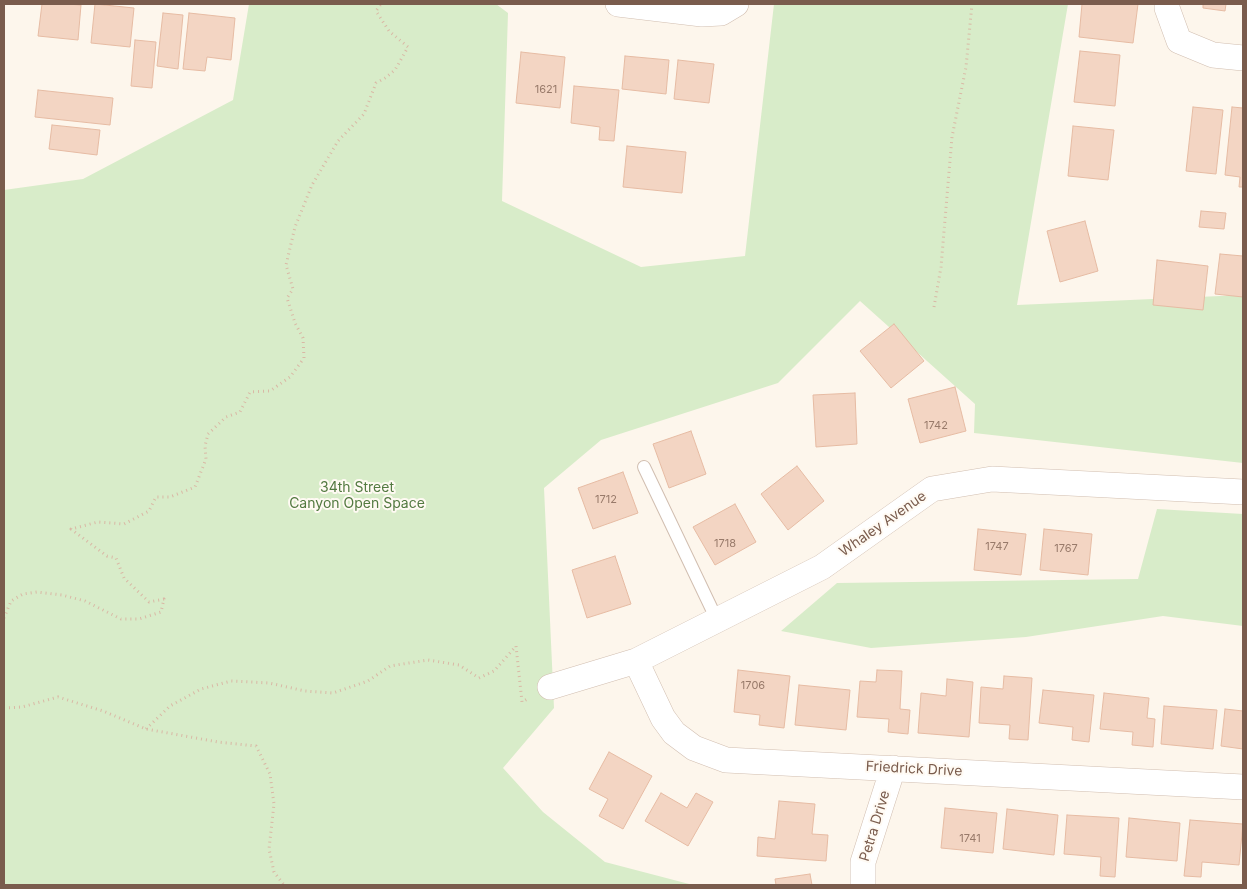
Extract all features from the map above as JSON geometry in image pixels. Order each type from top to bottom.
[{"type":"street","points":[[618,4],[702,14],[721,13],[736,4]]},
{"type":"street","points":[[1167,4],[1166,8],[1179,41],[1213,55],[1243,58]]},
{"type":"street","name":"Whaley Avenue","points":[[550,688],[636,661],[822,566],[932,489],[992,479],[1243,492]]},
{"type":"street","name":"Friedrick Drive","points":[[636,661],[663,718],[674,733],[694,748],[726,760],[1243,787]]},
{"type":"street","name":"Petra Drive","points":[[863,885],[863,862],[893,768]]},
{"type":"lane","points":[[644,467],[717,620]]},
{"type":"path","points":[[4,618],[11,601],[23,594],[37,592],[62,595],[85,602],[121,619],[139,619],[161,612],[164,599],[149,602],[124,578],[116,558],[107,556],[71,529],[98,522],[124,524],[149,511],[156,497],[170,497],[195,487],[206,459],[205,446],[208,434],[226,417],[240,412],[250,392],[270,391],[290,376],[304,358],[303,338],[295,323],[287,298],[293,289],[286,265],[295,227],[312,185],[338,141],[364,114],[376,83],[395,70],[408,48],[389,31],[376,11],[380,4]]},
{"type":"path","points":[[934,307],[941,268],[952,137],[966,67],[972,4]]},
{"type":"path","points":[[146,729],[170,706],[201,689],[231,681],[269,683],[305,691],[333,693],[368,681],[390,666],[428,660],[458,665],[479,678],[494,671],[516,646],[522,702],[550,688]]},
{"type":"path","points":[[4,708],[22,707],[58,698],[103,711],[146,729],[218,742],[256,746],[270,774],[274,804],[269,849],[274,872],[284,885]]},
{"type":"green space","name":"34th Street Canyon Open Space","points":[[249,4],[496,4],[508,13],[502,201],[641,267],[745,256],[774,4],[1068,4],[1017,305],[1243,295],[1243,463],[974,433],[975,404],[860,301],[778,383],[601,440],[544,488],[554,708],[503,768],[543,812],[605,862],[693,885],[4,885],[4,190],[83,179],[233,100]]},
{"type":"green space","points":[[1157,509],[1243,514],[1243,626],[1163,616],[1026,637],[871,648],[781,631],[837,583],[1138,579]]},
{"type":"building","points":[[42,4],[81,5],[78,40],[38,36]]},
{"type":"building","points":[[95,4],[134,8],[130,47],[91,43]]},
{"type":"building","points":[[1082,4],[1138,4],[1133,43],[1079,37]]},
{"type":"building","points":[[1203,4],[1226,4],[1225,11],[1203,8]]},
{"type":"building","points":[[163,13],[183,15],[178,69],[157,66]]},
{"type":"building","points":[[189,13],[235,18],[231,60],[207,57],[205,71],[183,69]]},
{"type":"building","points":[[135,40],[156,42],[152,88],[131,86]]},
{"type":"building","points":[[1080,51],[1120,55],[1115,106],[1074,102]]},
{"type":"building","points":[[521,52],[565,57],[560,108],[516,103]]},
{"type":"building","points":[[625,56],[669,60],[666,94],[622,89]]},
{"type":"building","points":[[678,60],[714,64],[709,103],[674,99]]},
{"type":"building","points":[[574,86],[619,90],[614,141],[599,140],[600,127],[571,123]]},
{"type":"building","points":[[38,90],[113,98],[110,125],[35,117]]},
{"type":"building","points":[[1193,107],[1223,110],[1216,174],[1186,171]]},
{"type":"building","points":[[1232,107],[1243,108],[1243,187],[1239,187],[1240,177],[1225,175]]},
{"type":"building","points":[[52,125],[100,130],[97,155],[49,149]]},
{"type":"building","points":[[1073,126],[1114,130],[1108,180],[1068,176]]},
{"type":"building","points":[[627,146],[686,152],[682,193],[623,187]]},
{"type":"building","points":[[1201,211],[1226,213],[1224,229],[1199,227]]},
{"type":"building","points":[[1085,221],[1098,271],[1060,282],[1047,231]]},
{"type":"building","points":[[1220,254],[1243,256],[1243,297],[1215,294]]},
{"type":"building","points":[[1157,260],[1208,266],[1203,310],[1153,305]]},
{"type":"building","points":[[894,324],[924,361],[891,388],[860,351]]},
{"type":"building","points":[[955,387],[966,431],[920,443],[908,399]]},
{"type":"building","points":[[855,393],[857,444],[816,447],[813,395]]},
{"type":"building","points":[[691,431],[706,474],[669,488],[653,444]]},
{"type":"building","points":[[797,466],[824,501],[788,530],[761,494]]},
{"type":"building","points":[[623,472],[638,513],[593,529],[578,488]]},
{"type":"building","points":[[735,504],[756,542],[715,565],[693,527]]},
{"type":"building","points":[[978,529],[1026,534],[1021,575],[974,570]]},
{"type":"building","points":[[1044,529],[1092,534],[1088,575],[1040,570]]},
{"type":"building","points":[[615,556],[631,604],[587,618],[572,570]]},
{"type":"building","points":[[738,670],[790,676],[784,728],[759,725],[760,715],[734,712]]},
{"type":"building","points":[[877,670],[902,671],[900,709],[910,710],[908,734],[888,732],[889,719],[857,717],[860,681],[876,682]]},
{"type":"building","points":[[1004,676],[1032,678],[1028,740],[1009,739],[1010,725],[979,723],[981,687],[1003,689]]},
{"type":"building","points":[[947,679],[973,682],[969,737],[918,733],[921,693],[946,696]]},
{"type":"building","points":[[799,685],[850,690],[846,730],[795,725]]},
{"type":"building","points":[[1043,690],[1094,695],[1089,742],[1072,740],[1073,727],[1039,723]]},
{"type":"building","points":[[1104,693],[1149,698],[1147,718],[1155,719],[1153,747],[1132,745],[1133,732],[1100,729]]},
{"type":"building","points":[[1164,706],[1217,710],[1213,749],[1161,744]]},
{"type":"building","points":[[1225,709],[1243,711],[1243,749],[1221,746]]},
{"type":"building","points":[[609,752],[652,776],[623,829],[599,816],[608,799],[589,789]]},
{"type":"building","points":[[661,793],[687,808],[696,793],[713,802],[688,846],[645,821]]},
{"type":"building","points":[[779,801],[815,804],[812,834],[828,835],[826,861],[757,856],[758,837],[775,839]]},
{"type":"building","points":[[945,808],[997,813],[993,853],[941,848]]},
{"type":"building","points":[[1007,809],[1058,815],[1054,855],[1003,849]]},
{"type":"building","points":[[1067,815],[1119,818],[1115,877],[1100,876],[1101,857],[1064,854]]},
{"type":"building","points":[[1129,818],[1180,823],[1177,861],[1126,857]]},
{"type":"building","points":[[1190,820],[1243,824],[1239,865],[1202,862],[1201,877],[1184,876]]},
{"type":"building","points":[[810,874],[812,885],[776,885],[775,879]]}]
